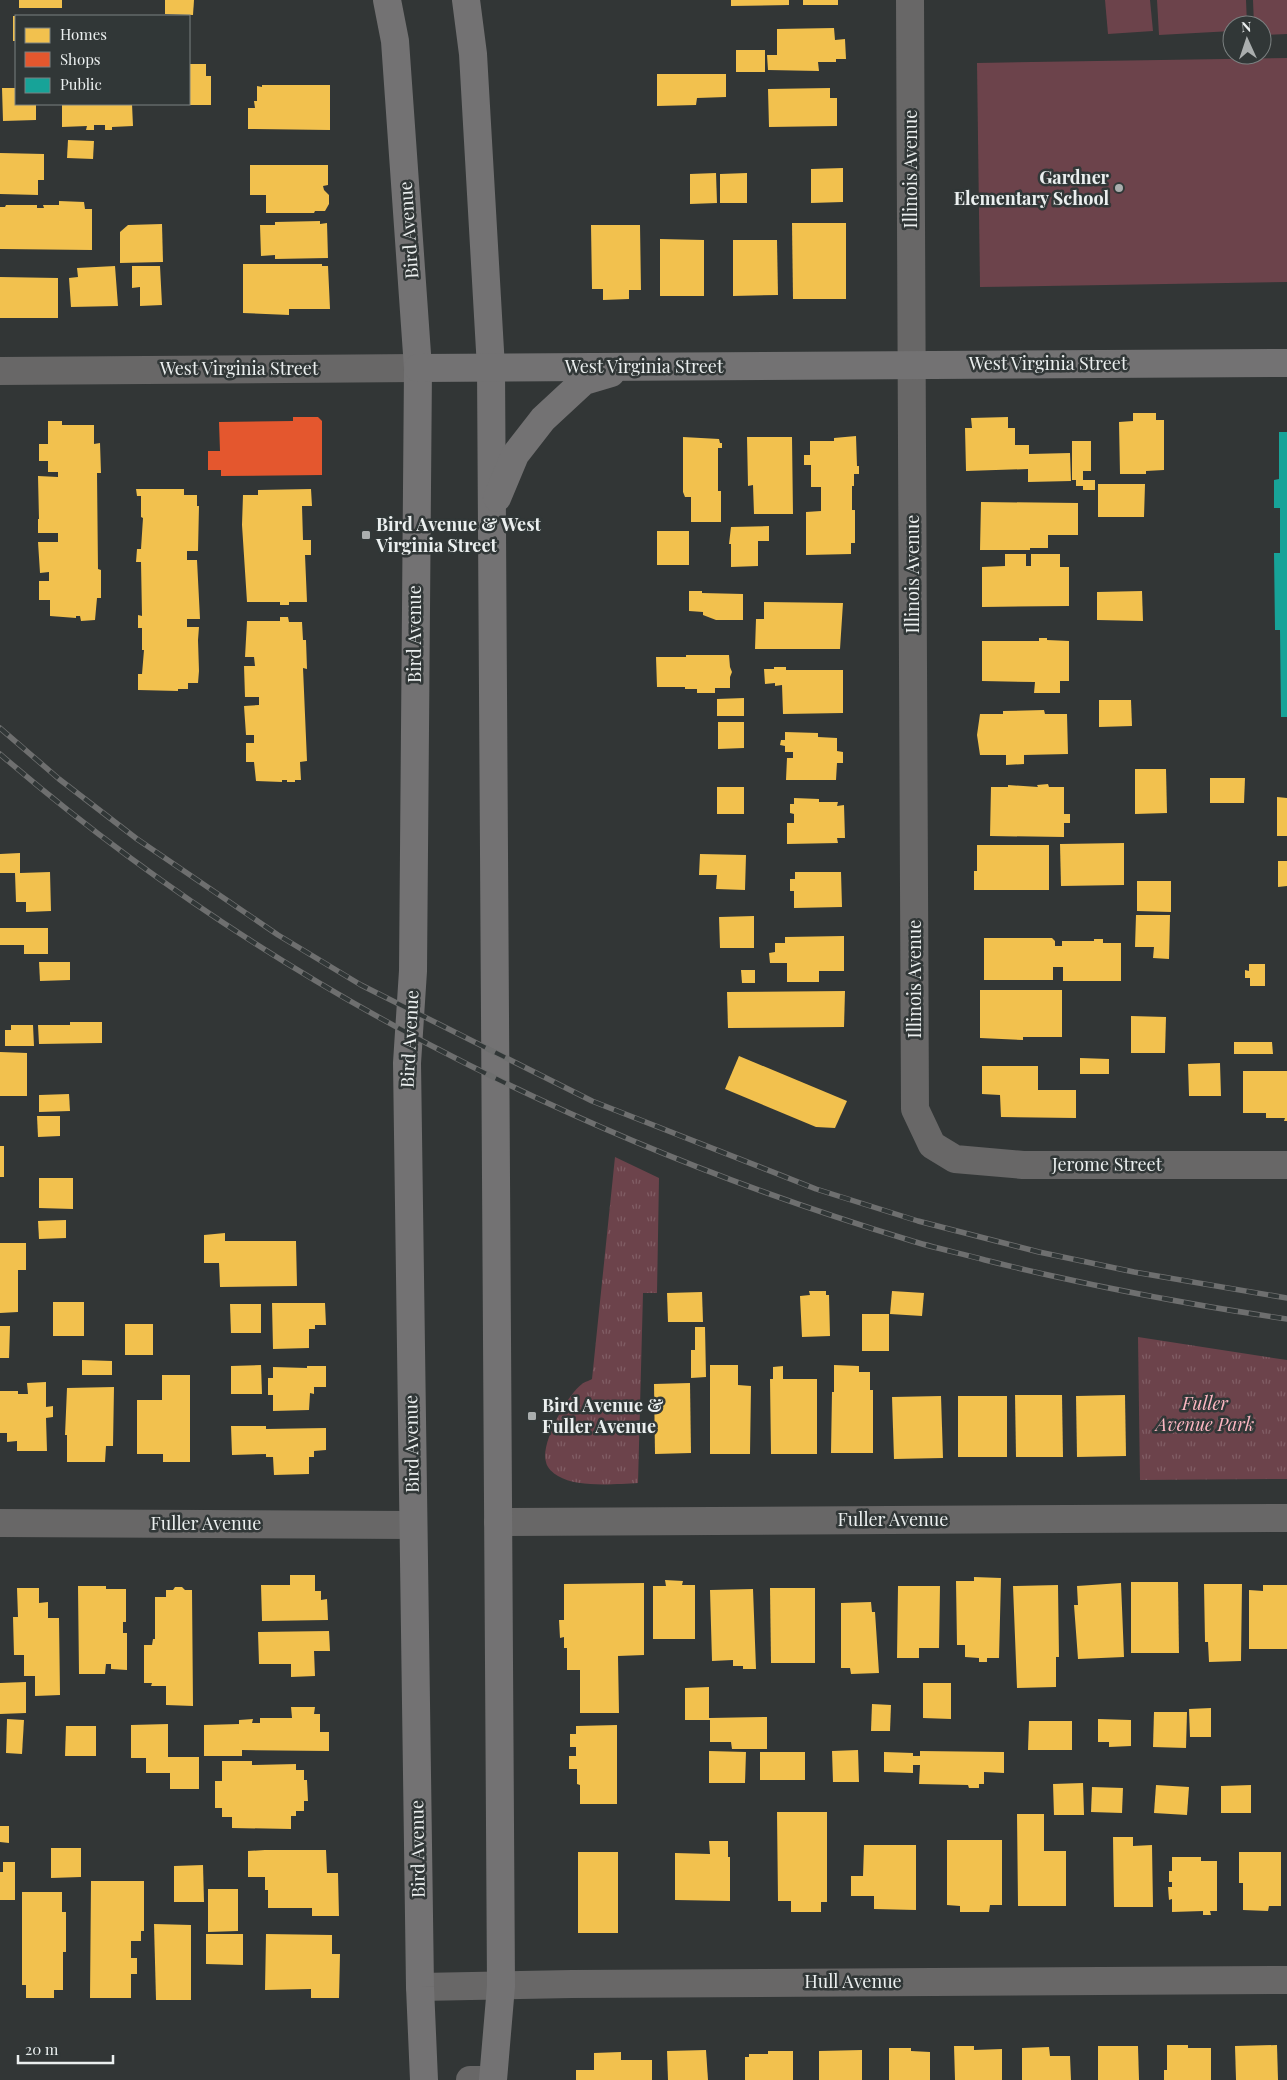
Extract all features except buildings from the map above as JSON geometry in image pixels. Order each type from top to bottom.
[{"type":"main road","name":"Bird Avenue","points":[[387,0],[395,41],[418,368],[413,971],[407,1063],[420,1987],[424,2080]]},
{"type":"main road","points":[[466,0],[473,54],[491,368],[501,1986],[493,2080]]},
{"type":"main road","name":"West Virginia Street","points":[[418,368],[1287,362]]},
{"type":"main road","points":[[492,511],[515,455],[543,419],[584,381],[629,367]]},
{"type":"street","name":"Illinois Avenue","points":[[910,0],[915,1109],[932,1145]]},
{"type":"street","name":"West Virginia Street","points":[[0,370],[418,368]]},
{"type":"street","name":"Jerome Street","points":[[932,1145],[955,1159],[1023,1164],[1287,1165]]},
{"type":"street","name":"Fuller Avenue","points":[[498,1522],[1287,1518]]},
{"type":"street","name":"Fuller Avenue","points":[[0,1523],[413,1525]]},
{"type":"street","name":"Hull Avenue","points":[[420,1987],[572,1984],[1287,1980]]},
{"type":"street","points":[[470,2080],[493,2080]]},
{"type":"green space","points":[[1105,0],[1150,0],[1153,31],[1108,34]]},
{"type":"green space","points":[[1157,0],[1246,0],[1247,15],[1222,15],[1222,32],[1159,35]]},
{"type":"green space","points":[[1253,0],[1287,0],[1287,34],[1272,35],[1272,15],[1254,15]]},
{"type":"green space","name":"Gardner Elementary School","points":[[1272,58],[1287,58],[1287,282],[980,287],[977,63],[1222,59],[1222,65],[1272,65]]},
{"type":"green space","points":[[615,1157],[659,1178],[657,1293],[643,1293],[638,1483],[586,1484],[566,1480],[558,1476],[549,1468],[545,1454],[551,1432],[562,1409],[583,1383],[592,1379]]},
{"type":"green space","name":"Fuller Avenue Park","points":[[1138,1337],[1287,1360],[1287,1479],[1140,1480]]},
{"type":"railway","points":[[0,728],[59,779],[137,839],[278,935],[361,985],[592,1101],[816,1189],[918,1221],[1039,1252],[1134,1272],[1287,1298]]},
{"type":"railway","points":[[0,754],[101,836],[206,911],[315,981],[429,1044],[545,1102],[664,1154],[786,1200],[918,1243],[1098,1286],[1287,1319]]},
{"type":"place","name":"Gardner Elementary School","points":[[1119,188]]},
{"type":"place","name":"Bird Avenue & West Virginia Street","points":[[366,535]]},
{"type":"place","name":"Bird Avenue & Fuller Avenue","points":[[532,1416]]}]
